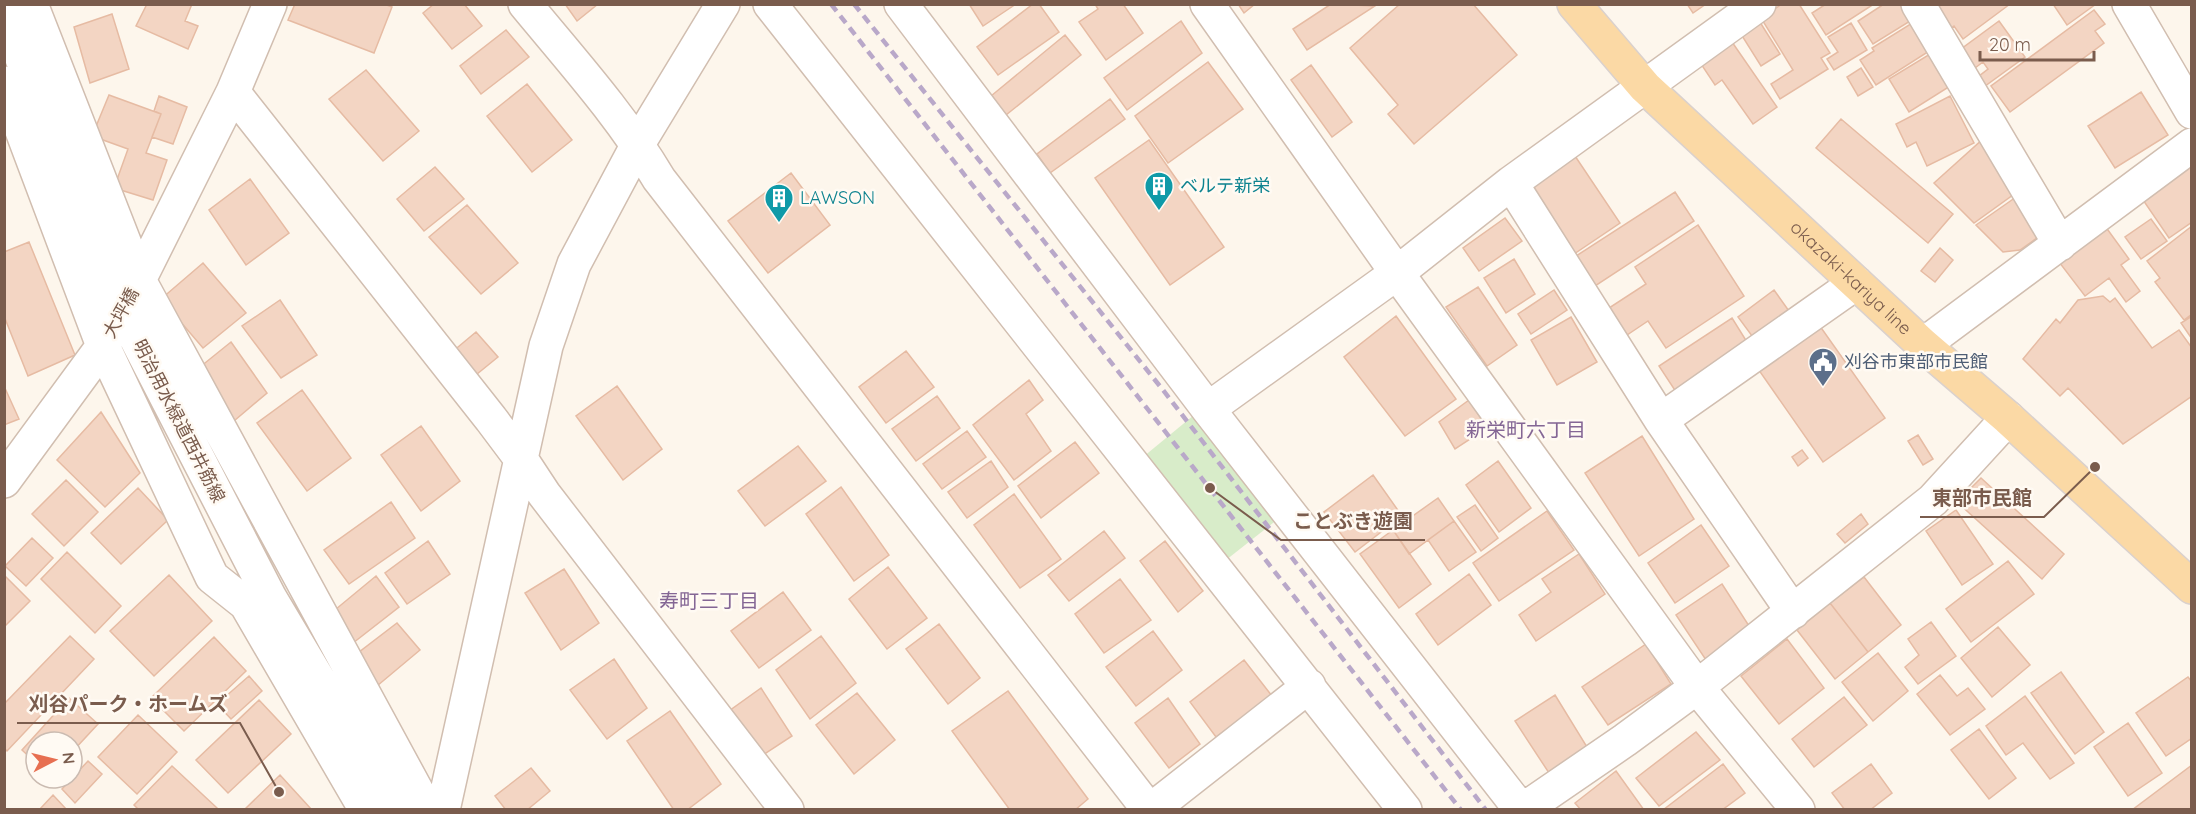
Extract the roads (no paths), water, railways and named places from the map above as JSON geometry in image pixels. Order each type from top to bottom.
[{"type":"main road","name":"okazaki-kariya line","points":[[1575,4],[1645,87],[1923,345],[2008,418],[2192,587]]},
{"type":"street","points":[[32,4],[139,280],[428,810]]},
{"type":"street","name":"大坪橋","points":[[4,481],[103,346],[139,280],[233,92],[270,4]]},
{"type":"street","points":[[525,4],[614,111],[659,178],[1150,810],[1310,686]]},
{"type":"street","points":[[443,810],[546,346],[574,264],[638,144],[723,4]]},
{"type":"street","points":[[770,4],[1310,686],[1405,810]]},
{"type":"street","points":[[901,4],[1208,409],[1522,810],[1625,740],[1697,687],[1933,500],[2008,418]]},
{"type":"street","points":[[1207,4],[1397,273],[1697,687],[1798,810]]},
{"type":"street","points":[[1208,409],[1397,273],[1511,183],[1759,4]]},
{"type":"street","points":[[1918,4],[2060,244]]},
{"type":"street","points":[[2129,4],[2192,112]]},
{"type":"street","name":"明治用水緑道西井筋線","points":[[4,13],[122,311],[270,598],[396,810]]},
{"type":"street","points":[[4,83],[103,346],[212,577],[246,604],[366,810]]},
{"type":"street","points":[[233,92],[521,459],[544,494],[787,810]]},
{"type":"street","points":[[1923,345],[2192,145]]},
{"type":"street","points":[[1511,183],[1661,420],[1793,612]]},
{"type":"street","points":[[1661,420],[1856,283]]},
{"type":"railway","points":[[831,4],[1461,810]]},
{"type":"railway","points":[[854,4],[1163,390],[1486,810]]},
{"type":"place","name":"ベルテ新栄","points":[[1159,212]]},
{"type":"place","name":"LAWSON","points":[[779,224]]},
{"type":"place","name":"刈谷市東部市民館","points":[[1823,388]]},
{"type":"place","name":"東部市民館","points":[[2095,467]]},
{"type":"place","name":"ことぶき遊園","points":[[1210,488]]},
{"type":"place","name":"刈谷パーク・ホームズ","points":[[279,792]]},
{"type":"district","name":"新栄町六丁目","points":[[1526,430]]},
{"type":"district","name":"寿町三丁目","points":[[709,601]]}]
